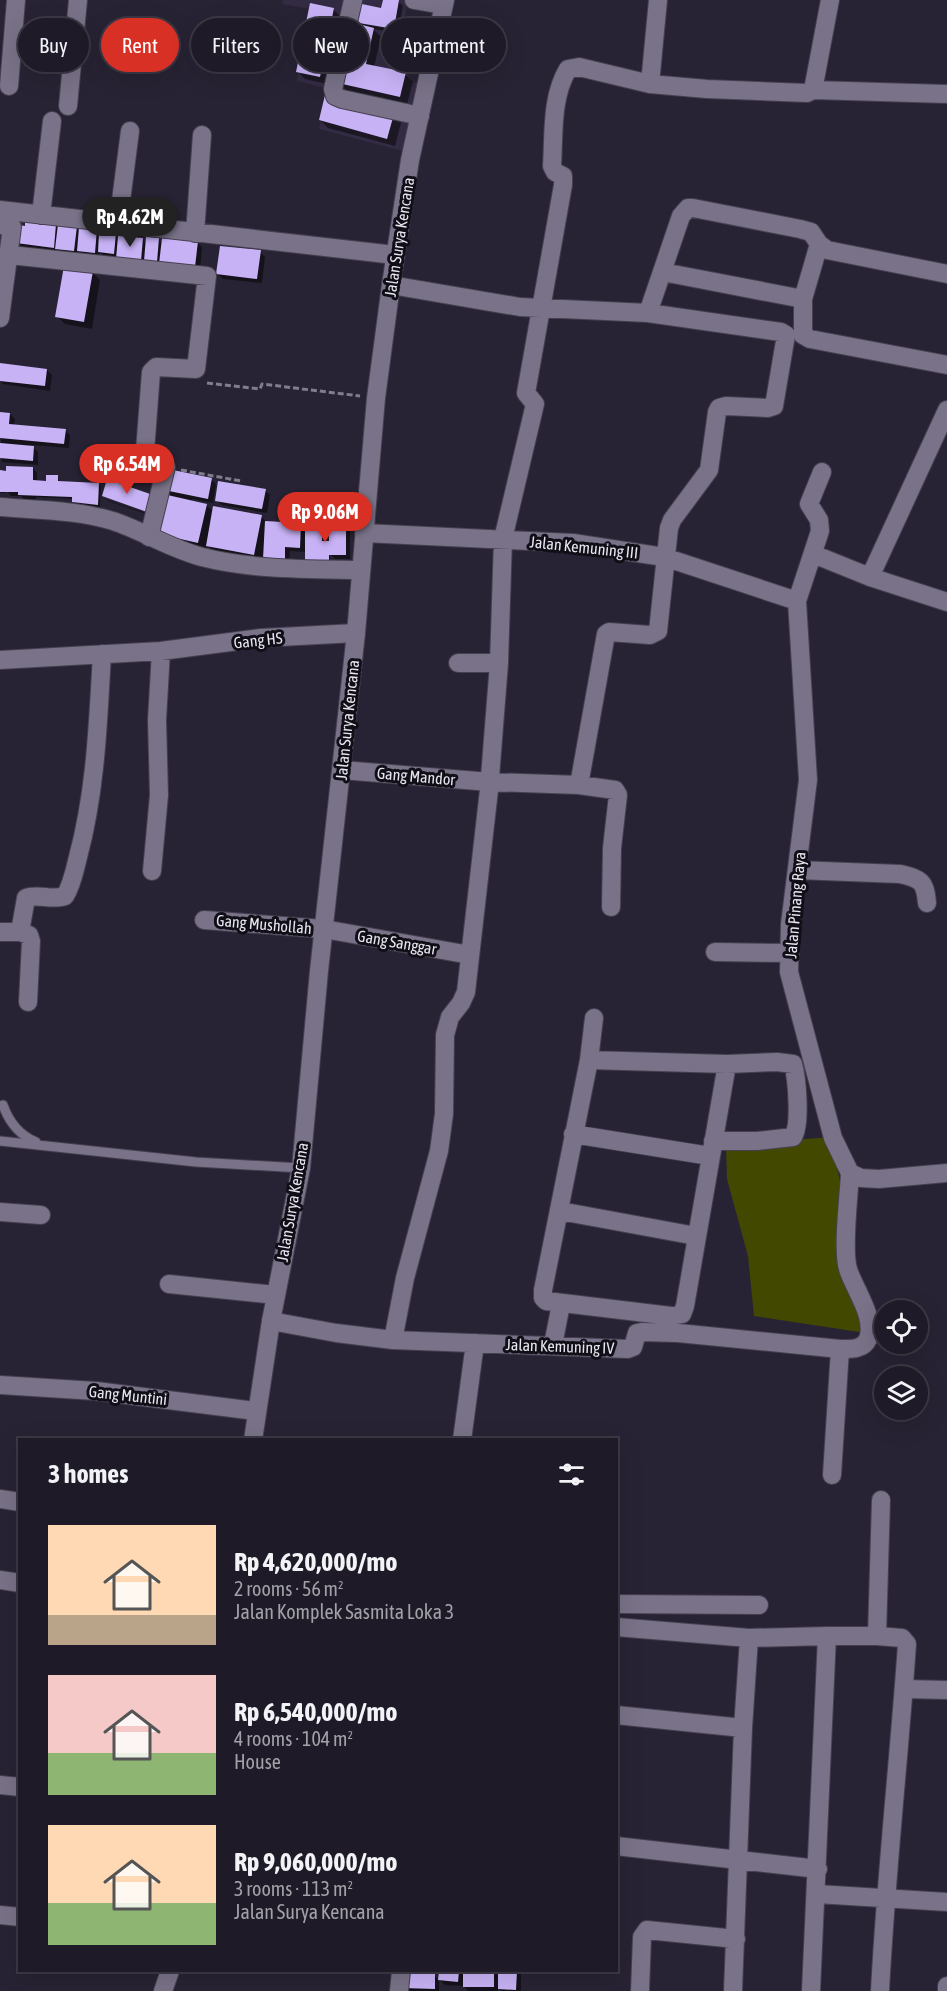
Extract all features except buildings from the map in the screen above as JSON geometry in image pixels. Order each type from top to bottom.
[{"type":"street","points":[[9,86],[16,0]]},
{"type":"street","points":[[68,106],[78,0]]},
{"type":"street","points":[[353,0],[333,89],[335,96],[420,116]]},
{"type":"street","points":[[414,0],[444,3]]},
{"type":"street","points":[[650,84],[658,0]]},
{"type":"street","points":[[813,90],[830,0]]},
{"type":"street","name":"Jalan Surya Kencana","points":[[253,1438],[270,1321],[301,1168],[356,633],[376,398],[391,285],[406,181],[444,3]]},
{"type":"street","points":[[393,1340],[405,1278],[439,1150],[444,1114],[445,1035],[450,1017],[466,992],[490,782],[499,663],[503,539],[535,404],[526,393],[563,185],[562,176],[555,172],[552,166],[556,101],[564,76],[568,69],[579,67],[650,84],[707,89],[796,93],[807,93],[813,90],[947,94]]},
{"type":"street","points":[[41,215],[52,121]]},
{"type":"street","points":[[118,224],[130,131]]},
{"type":"street","points":[[195,233],[202,135]]},
{"type":"street","points":[[648,313],[681,216],[688,208],[801,229],[811,232],[819,244],[827,250],[947,274]]},
{"type":"street","points":[[0,210],[395,255]]},
{"type":"street","points":[[1,309],[10,255],[6,226]]},
{"type":"street","points":[[819,244],[803,299],[801,331],[805,337],[947,365]]},
{"type":"street","points":[[10,255],[207,276],[196,369],[156,367],[151,372],[145,451],[151,461],[166,467],[149,537]]},
{"type":"street","points":[[668,273],[803,299]]},
{"type":"street","points":[[391,285],[497,304],[542,309],[648,313],[781,332],[785,333],[787,338],[774,406],[719,408],[709,470],[672,520],[669,528],[664,557],[658,631],[650,634],[609,632],[606,634],[579,785]]},
{"type":"street","points":[[870,577],[947,410]]},
{"type":"street","points":[[797,601],[820,526],[809,504],[822,472]]},
{"type":"street","points":[[0,507],[91,515],[116,522],[200,556],[249,565],[360,570]]},
{"type":"street","name":"Jalan Kemuning III","points":[[364,533],[573,543],[664,557],[797,601]]},
{"type":"street","points":[[813,554],[870,577],[947,602]]},
{"type":"street","name":"Jalan Pinang Raya","points":[[797,601],[808,780],[790,924],[789,972],[832,1138],[850,1173]]},
{"type":"street","name":"Gang HS","points":[[0,660],[160,651],[261,638],[356,633]]},
{"type":"street","points":[[152,871],[159,795],[157,720],[160,651]]},
{"type":"street","points":[[20,932],[26,898],[30,896],[55,899],[65,896],[74,873],[84,835],[92,787],[102,654]]},
{"type":"street","points":[[458,663],[499,663]]},
{"type":"street","name":"Gang Mandor","points":[[342,770],[490,782],[579,785],[615,790],[618,793],[612,848],[611,907]]},
{"type":"street","points":[[797,870],[900,874],[917,878],[926,888],[927,903]]},
{"type":"street","name":"Gang Mushollah","points":[[204,920],[324,929]]},
{"type":"street","name":"Gang Sanggar","points":[[324,929],[470,955]]},
{"type":"street","points":[[0,932],[20,932],[28,935],[32,941],[28,1002]]},
{"type":"street","points":[[715,952],[790,953]]},
{"type":"street","points":[[594,1018],[590,1060],[573,1134],[543,1296],[546,1301],[682,1314],[727,1064]]},
{"type":"street","points":[[573,1134],[711,1149],[790,1138],[796,1131],[796,1081],[793,1064],[590,1060]]},
{"type":"street","points":[[832,1475],[840,1349],[853,1349],[863,1345],[868,1339],[870,1327],[847,1267],[850,1173],[861,1178],[879,1179],[947,1173]]},
{"type":"street","points":[[560,1211],[696,1236]]},
{"type":"street","points":[[0,1212],[41,1215]]},
{"type":"street","points":[[169,1284],[276,1295]]},
{"type":"street","points":[[553,1345],[561,1304]]},
{"type":"street","name":"Jalan Kemuning IV","points":[[270,1321],[393,1340],[628,1348],[633,1347],[637,1333],[642,1332],[678,1333],[840,1349]]},
{"type":"street","points":[[462,1438],[475,1343]]},
{"type":"street","name":"Gang Muntini","points":[[0,1385],[96,1391],[256,1411]]},
{"type":"street","points":[[0,1499],[18,1502]]},
{"type":"street","points":[[877,1636],[881,1500]]},
{"type":"street","points":[[0,1580],[18,1583]]},
{"type":"street","points":[[618,1604],[759,1605]]},
{"type":"street","points":[[618,1627],[749,1638],[877,1636],[905,1641],[907,1644],[904,1689],[885,1899],[880,1991]]},
{"type":"street","points":[[811,1991],[827,1636]]},
{"type":"street","points":[[733,1991],[743,1728],[749,1638]]},
{"type":"street","points":[[904,1689],[947,1690]]},
{"type":"street","points":[[618,1715],[743,1728]]},
{"type":"street","points":[[0,1785],[18,1787]]},
{"type":"street","points":[[618,1846],[818,1869]]},
{"type":"street","points":[[817,1894],[947,1902]]},
{"type":"street","points":[[0,1915],[18,1917]]},
{"type":"street","points":[[640,1991],[642,1937],[647,1930],[735,1939]]},
{"type":"street","points":[[163,1991],[170,1972]]},
{"type":"street","points":[[399,1991],[401,1972]]},
{"type":"street","points":[[947,1986],[947,1991]]},
{"type":"lane","points":[[1,1106],[23,1135],[33,1141],[52,1145]]},
{"type":"lane","points":[[0,1141],[196,1162],[301,1168]]},
{"type":"path","points":[[196,369],[204,369],[204,383],[261,389],[262,384],[376,398]]},
{"type":"path","points":[[166,467],[241,481]]},
{"type":"shaded area","points":[[283,0],[408,0],[405,18],[381,18],[381,72],[406,72],[412,82],[425,84],[410,153],[319,129],[329,89],[297,81],[299,72],[369,72],[369,18],[308,18],[310,9],[282,4]]},
{"type":"shaded area","points":[[832,1137],[866,1333],[754,1316],[748,1256],[727,1179],[726,1145]]}]
